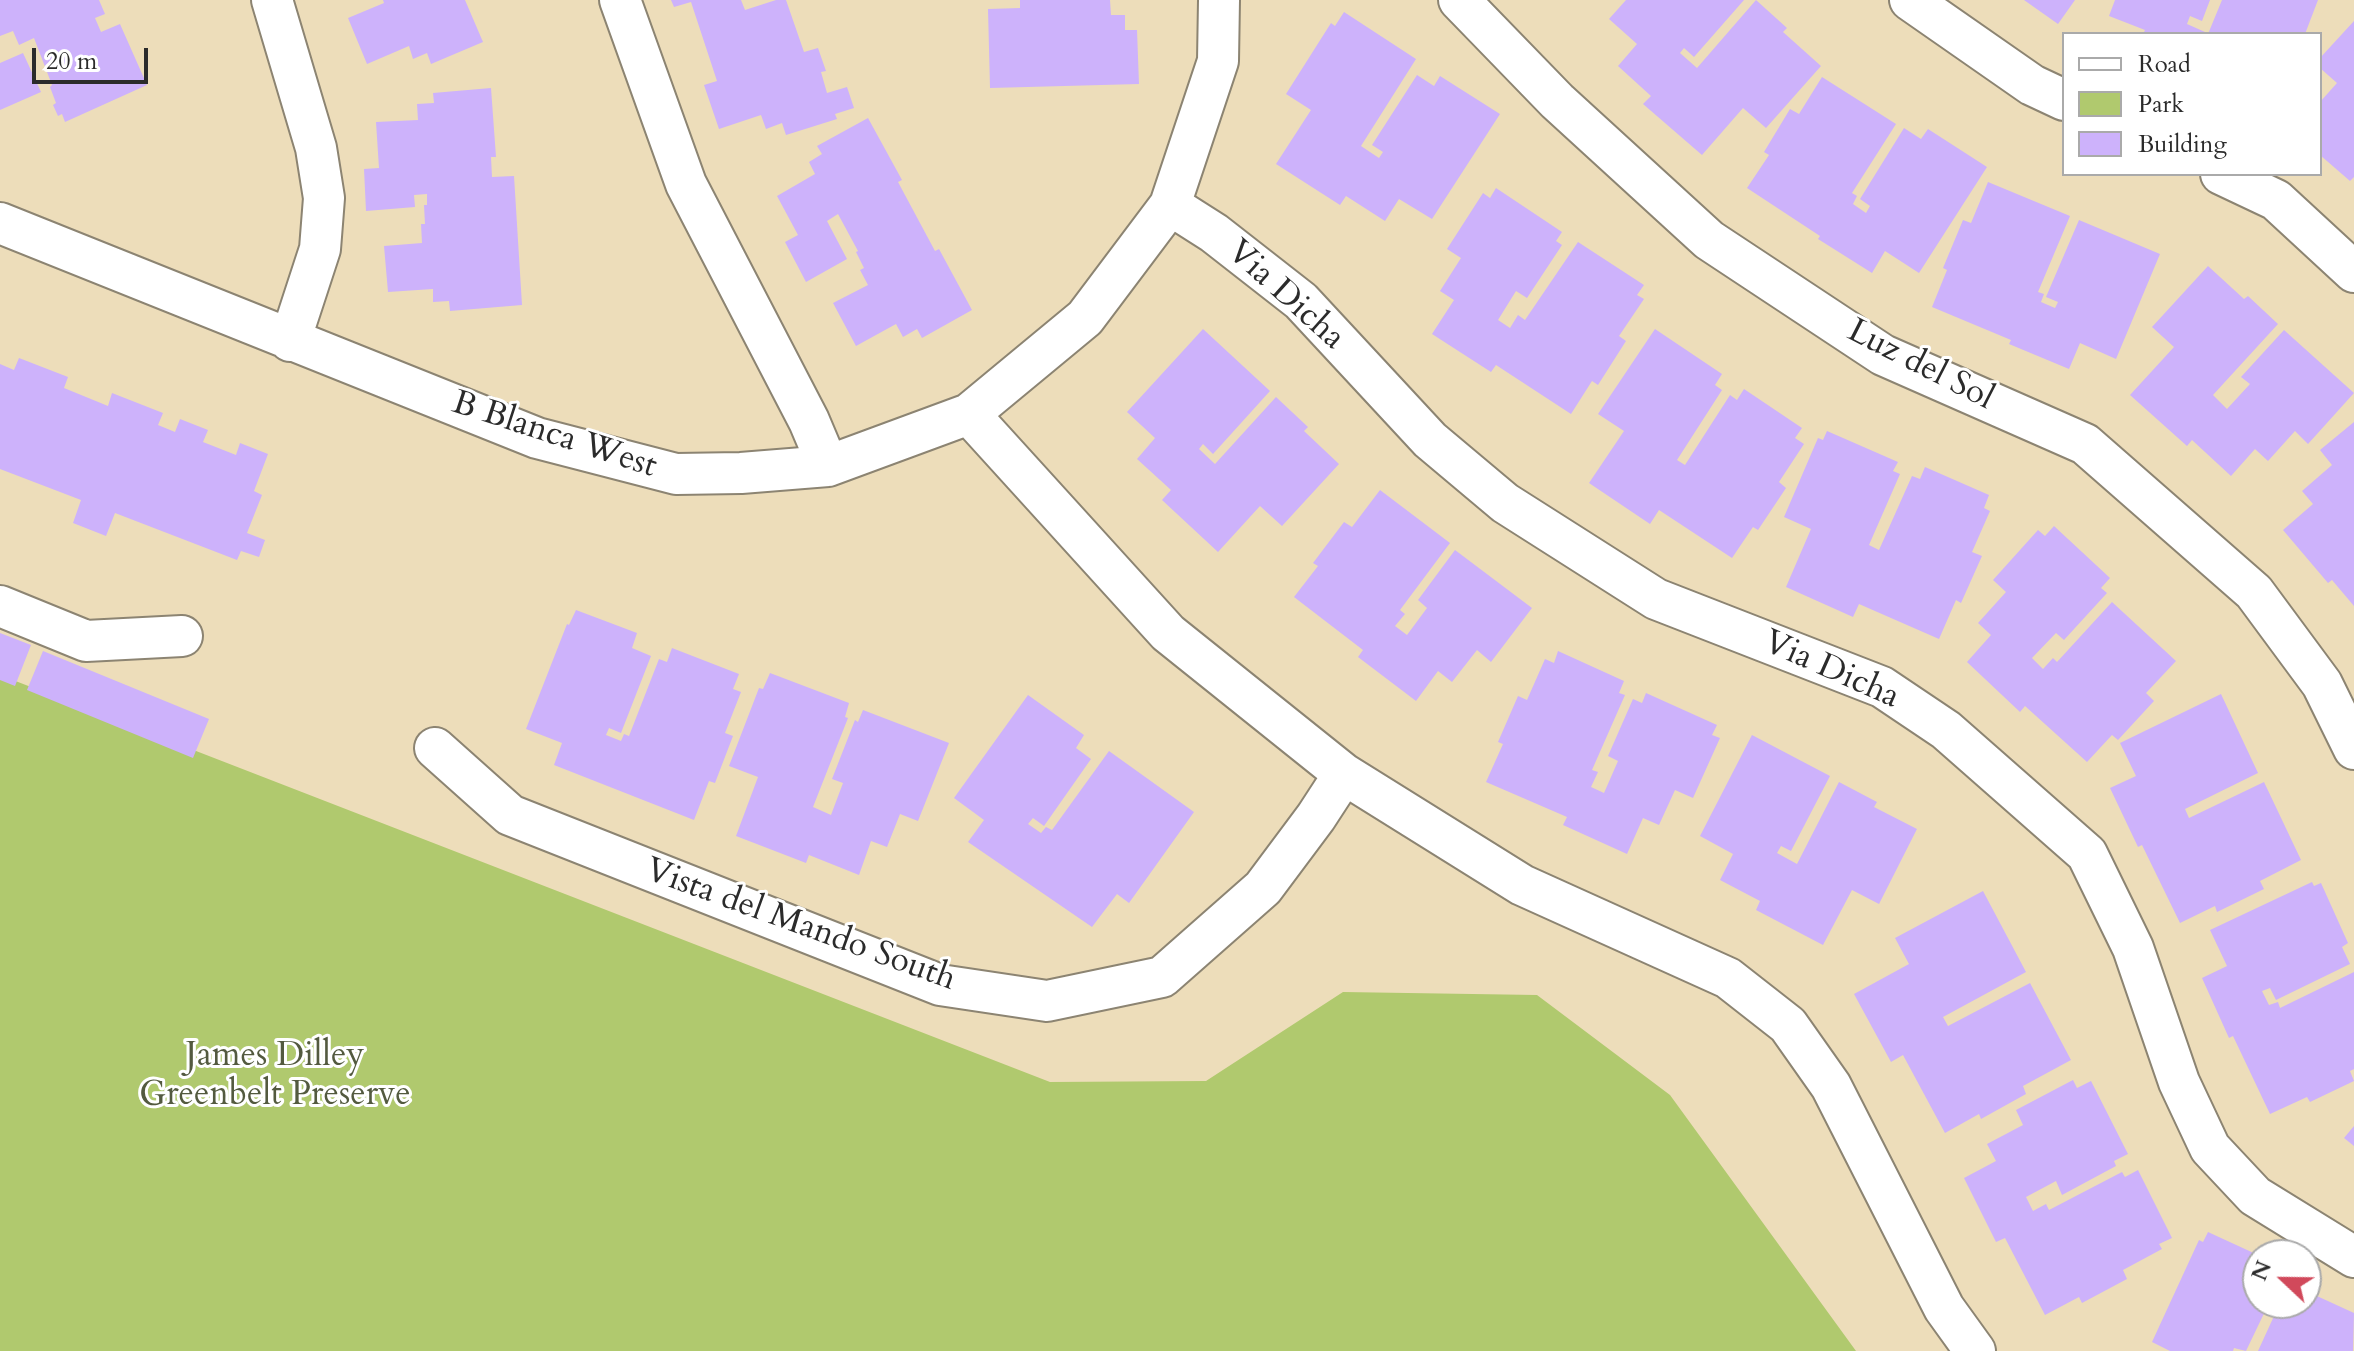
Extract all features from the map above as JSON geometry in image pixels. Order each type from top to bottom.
[{"type":"street","points":[[272,0],[316,148],[324,198],[320,249],[290,341]]},
{"type":"street","points":[[620,0],[686,184],[809,421],[828,466]]},
{"type":"street","name":"B Blanca West","points":[[0,223],[537,438],[676,474],[741,473],[828,466],[969,414],[1085,318],[1170,205],[1218,61],[1219,0]]},
{"type":"street","name":"Luz del Sol","points":[[1459,0],[1557,101],[1709,240],[1883,355],[2085,444],[2254,592],[2322,684],[2354,749]]},
{"type":"street","points":[[1910,0],[2032,85],[2062,99]]},
{"type":"street","points":[[2225,176],[2276,200],[2354,272]]},
{"type":"street","name":"Via Dicha","points":[[1170,205],[1214,233],[1301,301],[1430,440],[1505,503],[1656,599],[1882,687],[1946,730],[2087,854],[2133,948],[2179,1082],[2210,1148],[2255,1196],[2354,1257]]},
{"type":"street","points":[[969,414],[1168,633],[1344,774],[1522,885],[1728,978],[1788,1025],[1831,1086],[1944,1308],[1975,1351]]},
{"type":"street","points":[[0,606],[86,641],[182,636]]},
{"type":"street","name":"Vista del Mando South","points":[[435,748],[510,815],[940,985],[1047,1001],[1162,977],[1263,888],[1344,774]]},
{"type":"green space","name":"James Dilley Greenbelt Preserve","points":[[0,675],[1050,1082],[1206,1081],[1343,992],[1537,995],[1670,1095],[1856,1351],[0,1351]]},
{"type":"building","points":[[0,0],[99,0],[105,14],[95,18],[101,32],[120,24],[147,85],[65,122],[53,105],[56,103],[52,85],[34,38],[19,45],[13,31],[0,36]]},
{"type":"building","points":[[383,0],[465,0],[483,42],[431,64],[427,53],[413,59],[409,46],[367,64],[348,18],[384,3]]},
{"type":"building","points":[[671,0],[741,0],[745,10],[786,0],[804,52],[818,48],[826,71],[821,72],[827,93],[847,87],[854,108],[835,114],[837,119],[786,135],[782,123],[766,129],[761,115],[719,129],[704,85],[717,81],[691,2],[674,7]]},
{"type":"building","points":[[1020,0],[1110,0],[1111,15],[1125,15],[1125,30],[1137,30],[1139,84],[990,88],[988,9],[1020,8]]},
{"type":"building","points":[[1626,0],[1744,0],[1694,57],[1684,48],[1680,53],[1697,68],[1756,0],[1787,28],[1783,32],[1821,66],[1766,128],[1743,108],[1702,155],[1643,104],[1651,96],[1618,66],[1637,44],[1609,19]]},
{"type":"building","points":[[2024,0],[2075,0],[2058,24]]},
{"type":"building","points":[[2115,0],[2210,0],[2202,21],[2190,16],[2187,24],[2205,32],[2144,32],[2109,16]]},
{"type":"building","points":[[2222,0],[2318,0],[2306,32],[2209,32]]},
{"type":"building","points":[[1344,12],[1416,59],[1361,146],[1379,158],[1383,152],[1372,145],[1417,75],[1434,86],[1440,76],[1500,114],[1432,219],[1399,199],[1385,221],[1346,196],[1340,205],[1276,164],[1311,110],[1286,94],[1331,23],[1335,26]]},
{"type":"building","points":[[2354,21],[2354,177],[2350,181],[2322,157],[2322,100],[2337,83],[2322,70],[2322,56]]},
{"type":"building","points":[[23,53],[41,92],[0,110],[0,63]]},
{"type":"building","points":[[1822,77],[1896,124],[1852,193],[1857,196],[1853,204],[1866,213],[1870,206],[1860,199],[1904,128],[1921,139],[1928,129],[1987,167],[1919,273],[1885,251],[1872,273],[1747,188],[1769,155],[1764,152],[1790,109],[1799,114]]},
{"type":"building","points":[[491,88],[496,157],[491,157],[492,177],[514,176],[522,305],[450,311],[449,301],[433,302],[433,289],[388,292],[384,246],[422,243],[421,224],[425,224],[427,194],[414,195],[415,207],[366,211],[364,169],[379,168],[376,122],[418,120],[417,104],[434,103],[433,93]]},
{"type":"building","points":[[868,118],[902,180],[898,182],[935,251],[939,249],[972,310],[922,338],[917,329],[903,337],[896,324],[856,346],[833,303],[868,285],[860,270],[864,268],[858,251],[838,214],[827,221],[847,259],[806,282],[785,242],[798,235],[777,196],[815,174],[809,162],[822,154],[817,146]]},
{"type":"building","points":[[1988,182],[2070,216],[2038,292],[2044,294],[2041,302],[2055,308],[2058,302],[2046,297],[2079,220],[2160,254],[2116,359],[2080,343],[2069,369],[2009,344],[2011,340],[1932,307],[1947,270],[1943,268],[1963,220],[1971,223]]},
{"type":"building","points":[[1496,188],[1562,232],[1556,241],[1562,245],[1527,298],[1516,291],[1498,320],[1510,328],[1518,315],[1525,320],[1578,242],[1644,285],[1637,295],[1644,299],[1619,336],[1626,341],[1598,385],[1592,381],[1571,414],[1496,365],[1491,372],[1432,334],[1454,300],[1440,291],[1461,258],[1447,249],[1483,193],[1490,198]]},
{"type":"building","points":[[2208,266],[2244,299],[2248,296],[2278,324],[2213,395],[2227,409],[2250,384],[2241,377],[2284,330],[2354,393],[2308,444],[2295,431],[2268,461],[2255,449],[2231,476],[2192,440],[2187,446],[2130,395],[2174,347],[2152,327]]},
{"type":"building","points":[[1203,329],[1270,391],[1213,454],[1203,444],[1199,449],[1215,464],[1276,397],[1308,427],[1304,431],[1339,464],[1282,526],[1260,506],[1218,552],[1162,500],[1171,490],[1137,459],[1155,438],[1127,412]]},
{"type":"building","points":[[1655,329],[1722,374],[1715,385],[1722,390],[1677,460],[1685,465],[1730,395],[1737,400],[1744,389],[1802,428],[1795,438],[1804,444],[1779,482],[1786,488],[1758,530],[1753,527],[1732,558],[1659,510],[1650,524],[1589,483],[1624,431],[1598,414]]},
{"type":"building","points":[[19,358],[68,377],[64,388],[108,406],[112,393],[163,413],[158,425],[175,432],[180,419],[208,430],[203,442],[236,455],[240,443],[268,454],[254,491],[262,495],[247,533],[265,540],[259,557],[241,551],[237,560],[115,513],[106,536],[73,523],[81,500],[0,469],[0,364],[14,370]]},
{"type":"building","points":[[2354,422],[2354,606],[2332,580],[2328,583],[2283,530],[2313,504],[2302,491],[2332,465],[2320,450]]},
{"type":"building","points":[[1827,431],[1898,462],[1893,471],[1900,474],[1869,545],[1879,550],[1912,476],[1920,479],[1925,467],[1989,495],[1984,508],[1990,511],[1972,552],[1982,556],[1961,603],[1956,600],[1939,639],[1859,604],[1853,617],[1786,587],[1811,529],[1784,517],[1818,438],[1823,440]]},
{"type":"building","points":[[1380,490],[1450,543],[1400,610],[1405,614],[1395,626],[1407,635],[1427,608],[1418,600],[1455,550],[1532,608],[1491,662],[1477,650],[1452,682],[1438,671],[1416,701],[1358,657],[1363,650],[1294,597],[1318,566],[1313,563],[1344,522],[1352,527]]},
{"type":"building","points":[[2054,526],[2110,578],[2101,588],[2107,593],[2064,640],[2056,633],[2032,658],[2043,669],[2053,658],[2057,662],[2112,602],[2176,661],[2146,693],[2154,701],[2118,740],[2112,735],[2087,762],[2025,706],[2020,712],[1967,662],[1991,635],[1978,623],[2006,592],[1993,580],[2038,530],[2045,536]]},
{"type":"building","points":[[576,610],[637,633],[632,648],[651,656],[621,733],[609,728],[606,735],[621,741],[624,734],[629,736],[659,659],[667,662],[672,648],[739,674],[733,689],[741,692],[725,733],[733,736],[715,783],[709,781],[694,820],[554,765],[562,743],[526,729],[567,624]]},
{"type":"building","points":[[0,633],[31,645],[15,686],[0,680]]},
{"type":"building","points":[[43,651],[209,719],[193,758],[27,690]]},
{"type":"building","points":[[1558,651],[1624,681],[1619,693],[1625,695],[1592,770],[1598,772],[1591,787],[1604,793],[1618,761],[1608,756],[1633,699],[1642,703],[1646,693],[1717,725],[1712,735],[1720,738],[1693,798],[1675,790],[1659,825],[1643,818],[1627,854],[1563,825],[1567,817],[1486,782],[1503,744],[1498,742],[1518,696],[1527,700],[1545,659],[1554,663]]},
{"type":"building","points":[[770,673],[849,703],[845,717],[848,718],[813,807],[831,815],[843,783],[832,779],[855,720],[858,722],[863,710],[949,743],[918,821],[900,814],[887,847],[871,841],[859,875],[809,855],[806,863],[736,836],[758,777],[729,766],[759,688],[763,689]]},
{"type":"building","points":[[2221,694],[2258,773],[2185,809],[2189,818],[2264,782],[2301,860],[2260,881],[2264,889],[2217,912],[2215,906],[2180,923],[2110,788],[2136,776],[2120,743]]},
{"type":"building","points":[[1028,695],[1084,735],[1076,748],[1091,759],[1044,826],[1033,818],[1028,824],[1041,833],[1046,827],[1052,830],[1109,751],[1194,812],[1129,903],[1117,894],[1092,927],[968,842],[984,820],[954,798]]},
{"type":"building","points":[[1752,735],[1830,776],[1791,851],[1781,846],[1777,853],[1797,864],[1839,782],[1877,802],[1874,807],[1917,829],[1879,904],[1852,890],[1823,945],[1756,910],[1760,901],[1720,880],[1733,854],[1700,836]]},
{"type":"building","points":[[2312,882],[2314,886],[2321,883],[2348,943],[2342,947],[2350,964],[2276,1000],[2270,988],[2262,991],[2269,1005],[2278,1002],[2280,1008],[2354,972],[2354,1069],[2350,1071],[2354,1081],[2310,1102],[2307,1097],[2270,1114],[2233,1036],[2229,1038],[2202,978],[2227,966],[2210,930]]},
{"type":"building","points":[[1983,891],[2026,972],[1943,1017],[1948,1026],[2030,983],[2071,1060],[2023,1086],[2026,1094],[1981,1119],[1979,1114],[1945,1133],[1903,1055],[1891,1062],[1854,994],[1909,964],[1895,938]]},
{"type":"building","points":[[2073,1080],[2077,1088],[2091,1081],[2128,1154],[2114,1161],[2116,1166],[2062,1195],[2056,1181],[2026,1197],[2033,1211],[2046,1204],[2049,1210],[2122,1172],[2125,1177],[2138,1170],[2172,1238],[2159,1244],[2162,1249],[2123,1270],[2127,1279],[2082,1303],[2079,1297],[2045,1315],[2005,1238],[1996,1242],[1964,1178],[1996,1161],[1987,1144],[2023,1125],[2016,1110]]},
{"type":"building","points":[[2354,1126],[2354,1146],[2344,1138]]},
{"type":"building","points":[[2208,1232],[2242,1248],[2242,1319],[2261,1319],[2246,1351],[2234,1348],[2233,1351],[2170,1351],[2152,1342],[2199,1240],[2203,1242]]},
{"type":"building","points":[[2322,1298],[2354,1313],[2353,1351],[2258,1351],[2273,1319],[2322,1319]]}]
